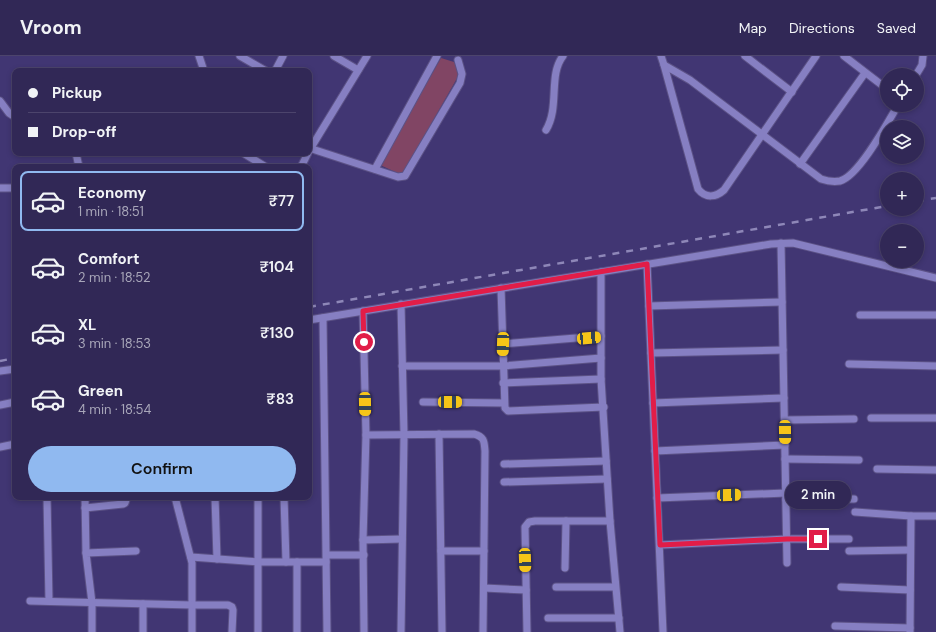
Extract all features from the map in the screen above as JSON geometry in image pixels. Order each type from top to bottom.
[{"type":"street","points":[[199,56],[203,68]]},
{"type":"street","points":[[240,56],[261,68]]},
{"type":"street","points":[[277,68],[283,56]]},
{"type":"street","points":[[334,56],[358,70]]},
{"type":"street","points":[[312,145],[367,56]]},
{"type":"street","points":[[375,169],[437,56]]},
{"type":"street","points":[[312,151],[401,177],[405,176],[460,83],[462,74],[458,58],[451,56]]},
{"type":"street","points":[[546,130],[551,123],[554,111],[557,67],[563,56]]},
{"type":"street","points":[[661,56],[698,189],[702,194],[707,196],[715,196],[724,190],[816,56]]},
{"type":"street","points":[[745,56],[792,92]]},
{"type":"street","points":[[844,56],[880,84]]},
{"type":"street","points":[[920,68],[922,65],[922,56]]},
{"type":"street","points":[[664,65],[690,80],[821,180],[840,181],[848,177],[867,155],[894,112]]},
{"type":"street","points":[[800,164],[866,73]]},
{"type":"street","points":[[0,101],[9,113],[12,114]]},
{"type":"street","points":[[248,156],[261,164]]},
{"type":"street","points":[[0,188],[12,188]]},
{"type":"street","points":[[312,320],[647,264],[793,242],[936,278]]},
{"type":"street","points":[[781,243],[787,562]]},
{"type":"street","points":[[647,264],[663,632]]},
{"type":"street","points":[[601,272],[601,379],[604,407],[610,521],[620,632]]},
{"type":"street","points":[[501,288],[505,408],[508,411],[604,407]]},
{"type":"street","points":[[649,306],[782,302]]},
{"type":"street","points":[[401,304],[404,435],[401,632]]},
{"type":"street","points":[[363,311],[366,435],[363,540],[364,632]]},
{"type":"street","points":[[860,315],[936,315]]},
{"type":"street","points":[[323,318],[327,632]]},
{"type":"street","points":[[503,344],[601,336]]},
{"type":"street","points":[[651,353],[783,350]]},
{"type":"street","points":[[402,366],[503,366],[601,358]]},
{"type":"street","points":[[850,364],[936,366]]},
{"type":"street","points":[[0,371],[12,369]]},
{"type":"street","points":[[503,383],[601,379]]},
{"type":"street","points":[[653,402],[784,398]]},
{"type":"street","points":[[423,402],[504,403]]},
{"type":"street","points":[[0,405],[12,403]]},
{"type":"street","points":[[871,418],[936,418]]},
{"type":"street","points":[[784,420],[854,419]]},
{"type":"street","points":[[439,434],[442,632]]},
{"type":"street","points":[[366,435],[474,434],[480,436],[484,441],[484,632]]},
{"type":"street","points":[[655,450],[785,444]]},
{"type":"street","points":[[0,447],[12,445]]},
{"type":"street","points":[[785,459],[858,460]]},
{"type":"street","points":[[504,464],[606,461]]},
{"type":"street","points":[[877,469],[936,470]]},
{"type":"street","points":[[504,482],[607,479]]},
{"type":"street","points":[[657,498],[786,496],[854,499]]},
{"type":"street","points":[[47,500],[49,602]]},
{"type":"street","points":[[85,500],[86,553],[92,603],[92,632]]},
{"type":"street","points":[[85,508],[123,504],[126,500]]},
{"type":"street","points":[[176,500],[191,557],[192,632]]},
{"type":"street","points":[[215,500],[217,559]]},
{"type":"street","points":[[258,500],[258,632]]},
{"type":"street","points":[[284,500],[286,562]]},
{"type":"street","points":[[855,512],[911,516],[936,516]]},
{"type":"street","points":[[836,626],[910,630],[911,516]]},
{"type":"street","points":[[527,632],[525,526],[529,522],[535,521],[610,521]]},
{"type":"street","points":[[566,521],[566,568]]},
{"type":"street","points":[[363,540],[402,539]]},
{"type":"street","points":[[660,545],[787,539],[849,539]]},
{"type":"street","points":[[849,551],[910,550]]},
{"type":"street","points":[[86,553],[136,551]]},
{"type":"street","points":[[441,551],[484,551]]},
{"type":"street","points":[[191,557],[258,562],[297,562],[364,555]]},
{"type":"street","points":[[297,562],[297,632]]},
{"type":"street","points":[[556,587],[615,587]]},
{"type":"street","points":[[841,587],[910,590]]},
{"type":"street","points":[[484,588],[526,590]]},
{"type":"street","points":[[30,601],[230,605],[233,610],[232,632]]},
{"type":"street","points":[[143,604],[143,632]]},
{"type":"street","points":[[548,618],[619,618]]},
{"type":"shaded area","points":[[441,58],[454,62],[460,73],[402,175],[380,165]]},
{"type":"railway","points":[[924,200],[936,198]]},
{"type":"railway","points":[[312,306],[880,207]]},
{"type":"railway","points":[[0,361],[12,359]]},
{"type":"route","points":[[364,342],[363,311],[647,264],[660,545],[818,539]]}]
